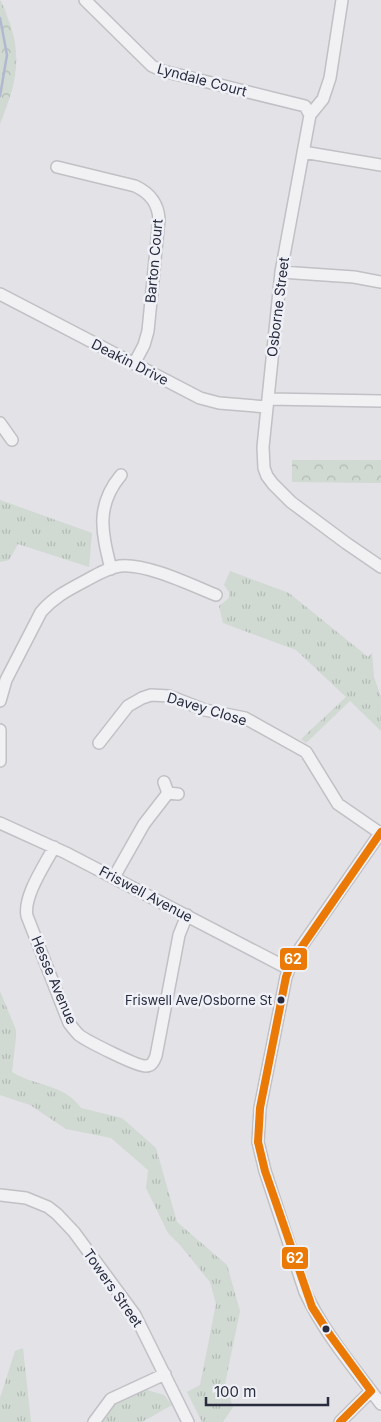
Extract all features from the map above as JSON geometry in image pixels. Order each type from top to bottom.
[{"type":"street","name":"Lyndale Court","points":[[86,0],[152,66],[163,71],[305,106],[310,115]]},
{"type":"street","name":"Osborne Street","points":[[342,0],[330,78],[323,99],[310,115],[281,272],[263,458],[267,476],[291,502],[346,543],[381,566]]},
{"type":"street","points":[[304,152],[381,165]]},
{"type":"street","name":"Barton Court","points":[[57,167],[135,186],[143,190],[156,204],[160,219],[148,330],[144,346],[134,364]]},
{"type":"street","points":[[281,272],[354,277],[381,282]]},
{"type":"street","name":"Deakin Drive","points":[[0,294],[200,398],[219,403],[381,401]]},
{"type":"street","points":[[0,424],[12,440]]},
{"type":"street","points":[[111,568],[101,520],[112,488],[121,475]]},
{"type":"street","points":[[0,701],[6,680],[38,618],[48,604],[64,592],[111,568],[127,566],[142,568],[216,595]]},
{"type":"street","name":"Davey Close","points":[[99,743],[128,706],[151,695],[169,696],[206,710],[245,718],[306,752],[338,804],[380,832]]},
{"type":"street","points":[[0,730],[0,761]]},
{"type":"street","points":[[114,877],[144,824],[173,794],[164,782]]},
{"type":"street","name":"Friswell Avenue","points":[[0,823],[114,877],[289,969]]},
{"type":"street","points":[[380,832],[301,946],[289,969],[280,999],[258,1127],[260,1152],[299,1273],[312,1307],[330,1336],[381,1404]]},
{"type":"street","name":"Hesse Avenue","points":[[54,847],[30,894],[26,905],[27,916],[73,1029],[85,1038],[136,1064],[151,1065],[156,1056],[179,932],[187,915]]},
{"type":"street","name":"Towers Street","points":[[0,1195],[26,1198],[36,1202],[48,1208],[65,1222],[135,1315],[188,1422]]},
{"type":"street","points":[[94,1422],[111,1399],[164,1374]]},
{"type":"street","points":[[340,1422],[371,1390]]},
{"type":"green space","points":[[0,0],[13,35],[16,61],[10,98],[0,124]]},
{"type":"green space","points":[[292,460],[381,460],[381,483],[292,482]]},
{"type":"green space","points":[[0,500],[92,533],[89,567],[18,544],[9,560],[0,562]]},
{"type":"green space","points":[[230,571],[289,593],[368,657],[372,653],[374,677],[381,697],[381,731],[350,701],[306,743],[301,739],[346,697],[296,650],[223,623],[219,606],[229,598],[229,592],[224,585]]},
{"type":"green space","points":[[0,991],[16,1030],[12,1072],[67,1094],[81,1108],[122,1118],[156,1148],[177,1222],[227,1265],[240,1311],[225,1384],[233,1407],[223,1422],[202,1422],[187,1392],[200,1385],[216,1304],[210,1282],[168,1233],[146,1188],[148,1170],[111,1138],[66,1129],[30,1105],[0,1095]]},
{"type":"green space","points":[[23,1348],[31,1422],[0,1422],[0,1398],[15,1351]]},
{"type":"green space","points":[[147,1390],[164,1395],[172,1405],[142,1422],[99,1422],[113,1403],[139,1391]]},
{"type":"waterway","points":[[0,18],[7,55],[0,96]]},
{"type":"transit line","name":"62","points":[[371,1391],[312,1307],[265,1171],[258,1142],[260,1108],[286,977],[292,961],[381,832]]},
{"type":"transit line","name":"62","points":[[340,1422],[371,1391]]},
{"type":"place","name":"Friswell Ave/Osborne St","points":[[281,1000]]}]
